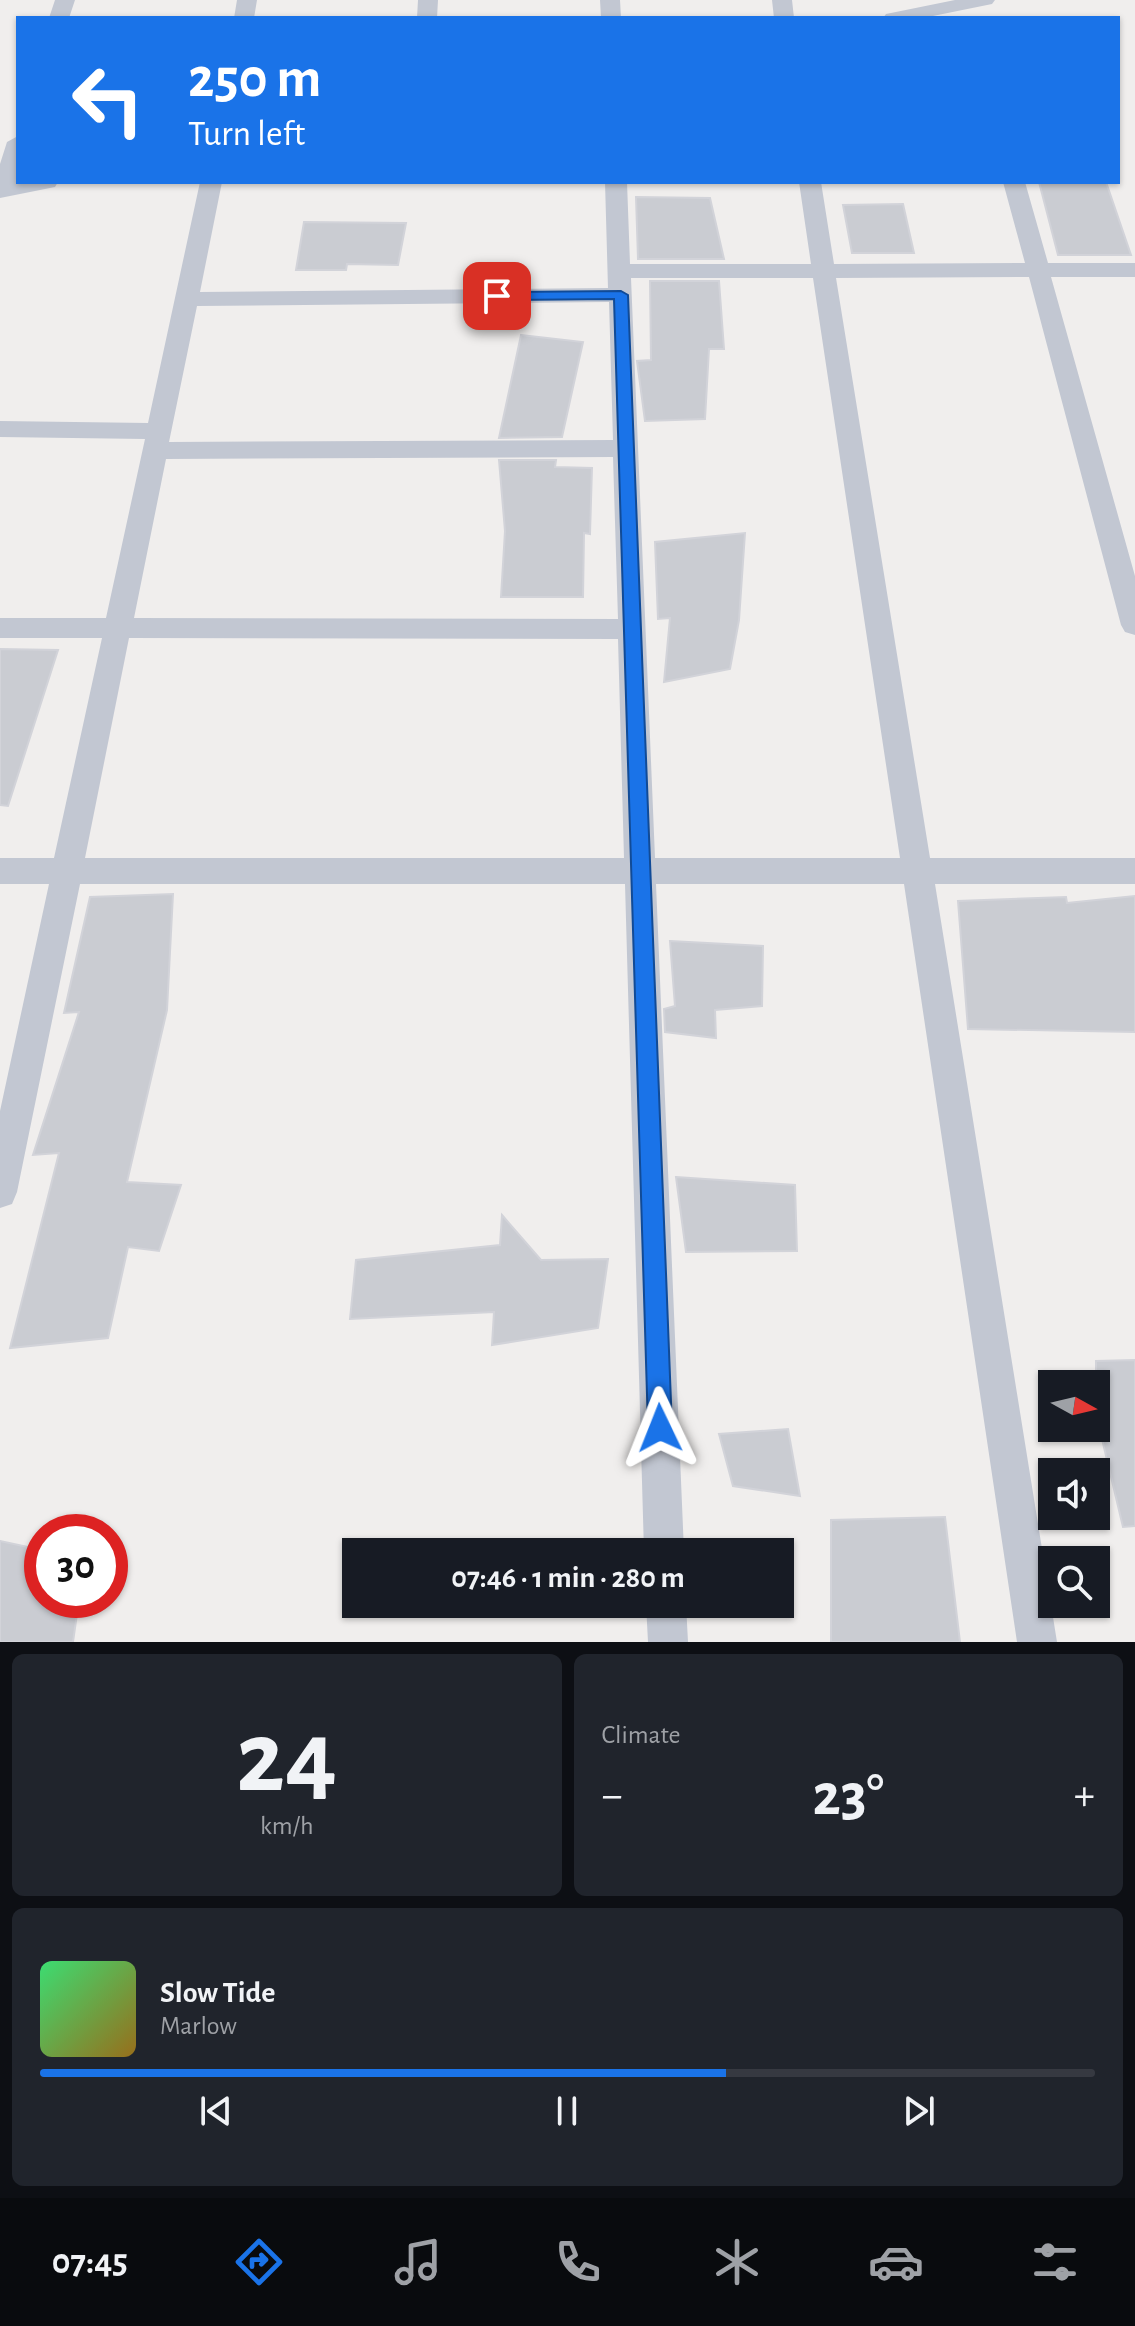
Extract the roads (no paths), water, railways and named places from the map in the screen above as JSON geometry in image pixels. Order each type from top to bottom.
[{"type":"street","points":[[906,16],[966,7],[985,0]]},
{"type":"street","points":[[1,191],[16,148]]},
{"type":"street","points":[[1,191],[37,184]]},
{"type":"street","points":[[0,1192],[211,184]]},
{"type":"street","points":[[616,184],[664,1538]]},
{"type":"street","points":[[810,184],[1037,1642]]},
{"type":"street","points":[[1015,184],[1135,625]]},
{"type":"street","points":[[187,299],[620,283],[824,271],[1135,270]]},
{"type":"street","points":[[0,429],[157,441],[626,448]]},
{"type":"street","points":[[0,628],[632,629]]},
{"type":"street","points":[[0,871],[1135,871]]},
{"type":"street","points":[[667,1618],[668,1642]]}]
